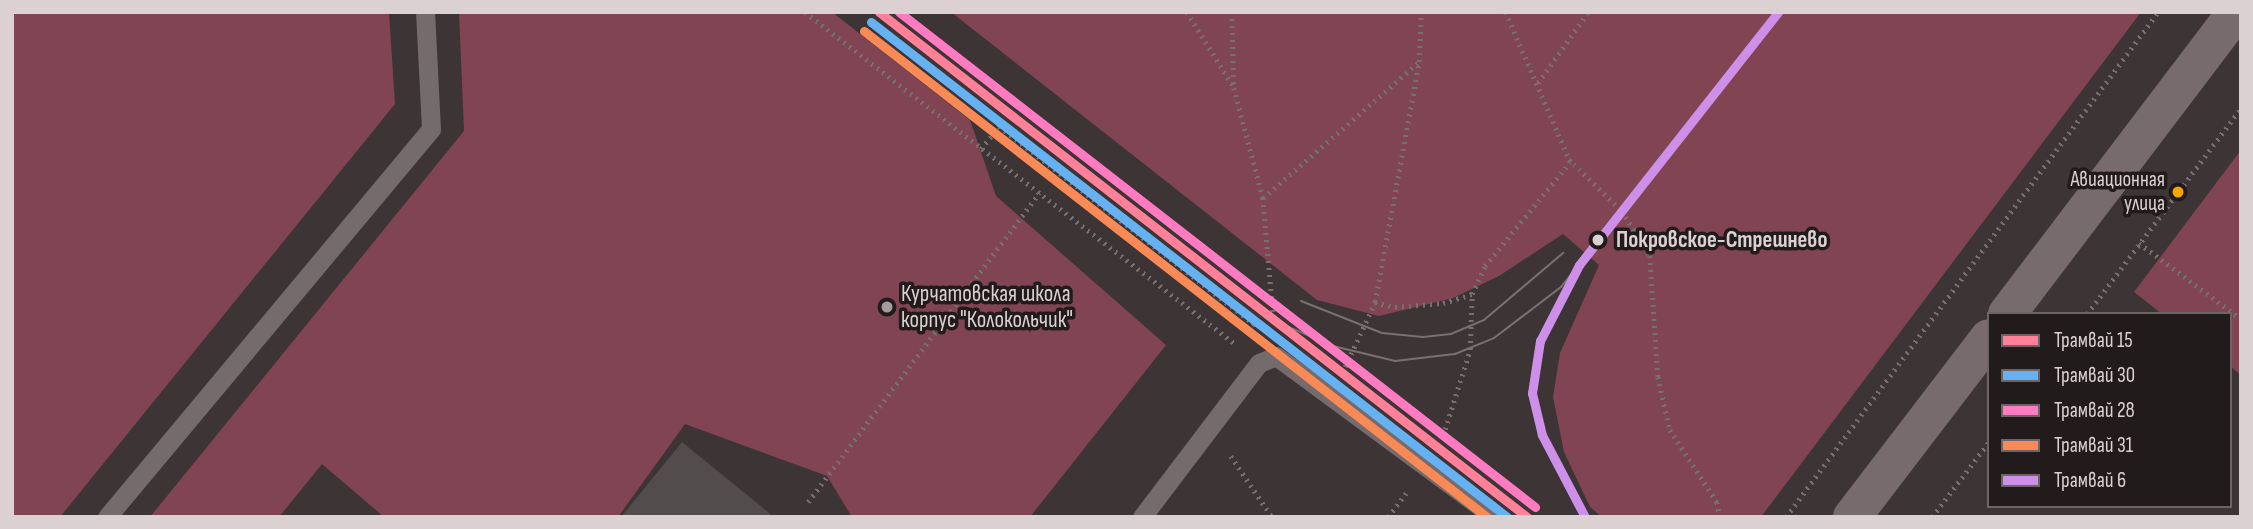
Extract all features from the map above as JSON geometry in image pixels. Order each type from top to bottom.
[{"type":"main road","points":[[2197,64],[2214,12]]},
{"type":"main road","points":[[2009,312],[2236,12]]},
{"type":"main road","points":[[1852,517],[1987,341]]},
{"type":"lane","points":[[107,517],[431,129],[425,12]]},
{"type":"lane","points":[[1142,517],[1211,426],[1268,359],[1328,390],[1494,517]]},
{"type":"path","points":[[805,12],[1039,193],[1268,359]]},
{"type":"path","points":[[1187,12],[1234,88]]},
{"type":"path","points":[[1232,12],[1234,88],[1263,198],[1268,359]]},
{"type":"path","points":[[1328,390],[1349,362],[1375,302],[1419,62],[1421,12]]},
{"type":"path","points":[[1505,12],[1570,162],[1622,211],[1650,256],[1658,377],[1670,430],[1717,502],[1720,517]]},
{"type":"path","points":[[1538,83],[1587,12]]},
{"type":"path","points":[[1786,517],[2158,12]]},
{"type":"path","points":[[1263,198],[1419,62]]},
{"type":"path","points":[[2088,312],[2241,108]]},
{"type":"path","points":[[981,149],[999,126],[1254,324]]},
{"type":"path","points":[[1439,447],[1470,350],[1472,294],[1485,266],[1570,162]]},
{"type":"path","points":[[808,502],[1039,193]]},
{"type":"path","points":[[2139,243],[2232,312]]},
{"type":"path","points":[[1375,302],[1407,306],[1443,303],[1472,294]]},
{"type":"path","points":[[1211,426],[1272,517]]},
{"type":"path","points":[[1932,517],[1987,445]]},
{"type":"path","points":[[1388,517],[1410,488]]},
{"type":"shaded area","points":[[12,12],[389,12],[395,104],[60,517],[12,517]]},
{"type":"shaded area","points":[[459,12],[832,12],[970,120],[996,196],[1166,345],[1030,517],[852,517],[827,476],[685,424],[618,517],[384,517],[322,464],[279,517],[150,517],[464,131]]},
{"type":"shaded area","points":[[951,12],[2141,12],[1761,517],[1602,517],[1590,507],[1564,452],[1553,397],[1560,353],[1599,265],[1563,234],[1499,276],[1453,298],[1379,316],[1317,300]]},
{"type":"shaded area","points":[[2241,150],[2241,375],[2232,368],[2232,312],[2159,312],[2134,292]]},
{"type":"building","points":[[682,442],[774,517],[621,517]]},
{"type":"tram line","name":"15","points":[[879,12],[1527,517]]},
{"type":"tram line","name":"28","points":[[899,12],[1535,507]]},
{"type":"tram line","name":"6","points":[[1585,517],[1542,435],[1532,393],[1540,341],[1579,265],[1778,12]]},
{"type":"tram line","name":"30","points":[[871,22],[1507,517]]},
{"type":"tram line","name":"31","points":[[864,31],[1487,517]]},
{"type":"tram line","points":[[1301,301],[1382,333],[1423,337],[1451,334],[1484,320],[1563,253]]},
{"type":"tram line","points":[[1284,325],[1333,346],[1395,361],[1455,354],[1494,338],[1561,287],[1579,265]]},
{"type":"place","name":"Авиационная улица","points":[[2178,192]]},
{"type":"place","name":"Покровское-Стрешнево","points":[[1598,240]]},
{"type":"place","name":"Курчатовская школа корпус \"Колокольчик\"","points":[[887,307]]}]
